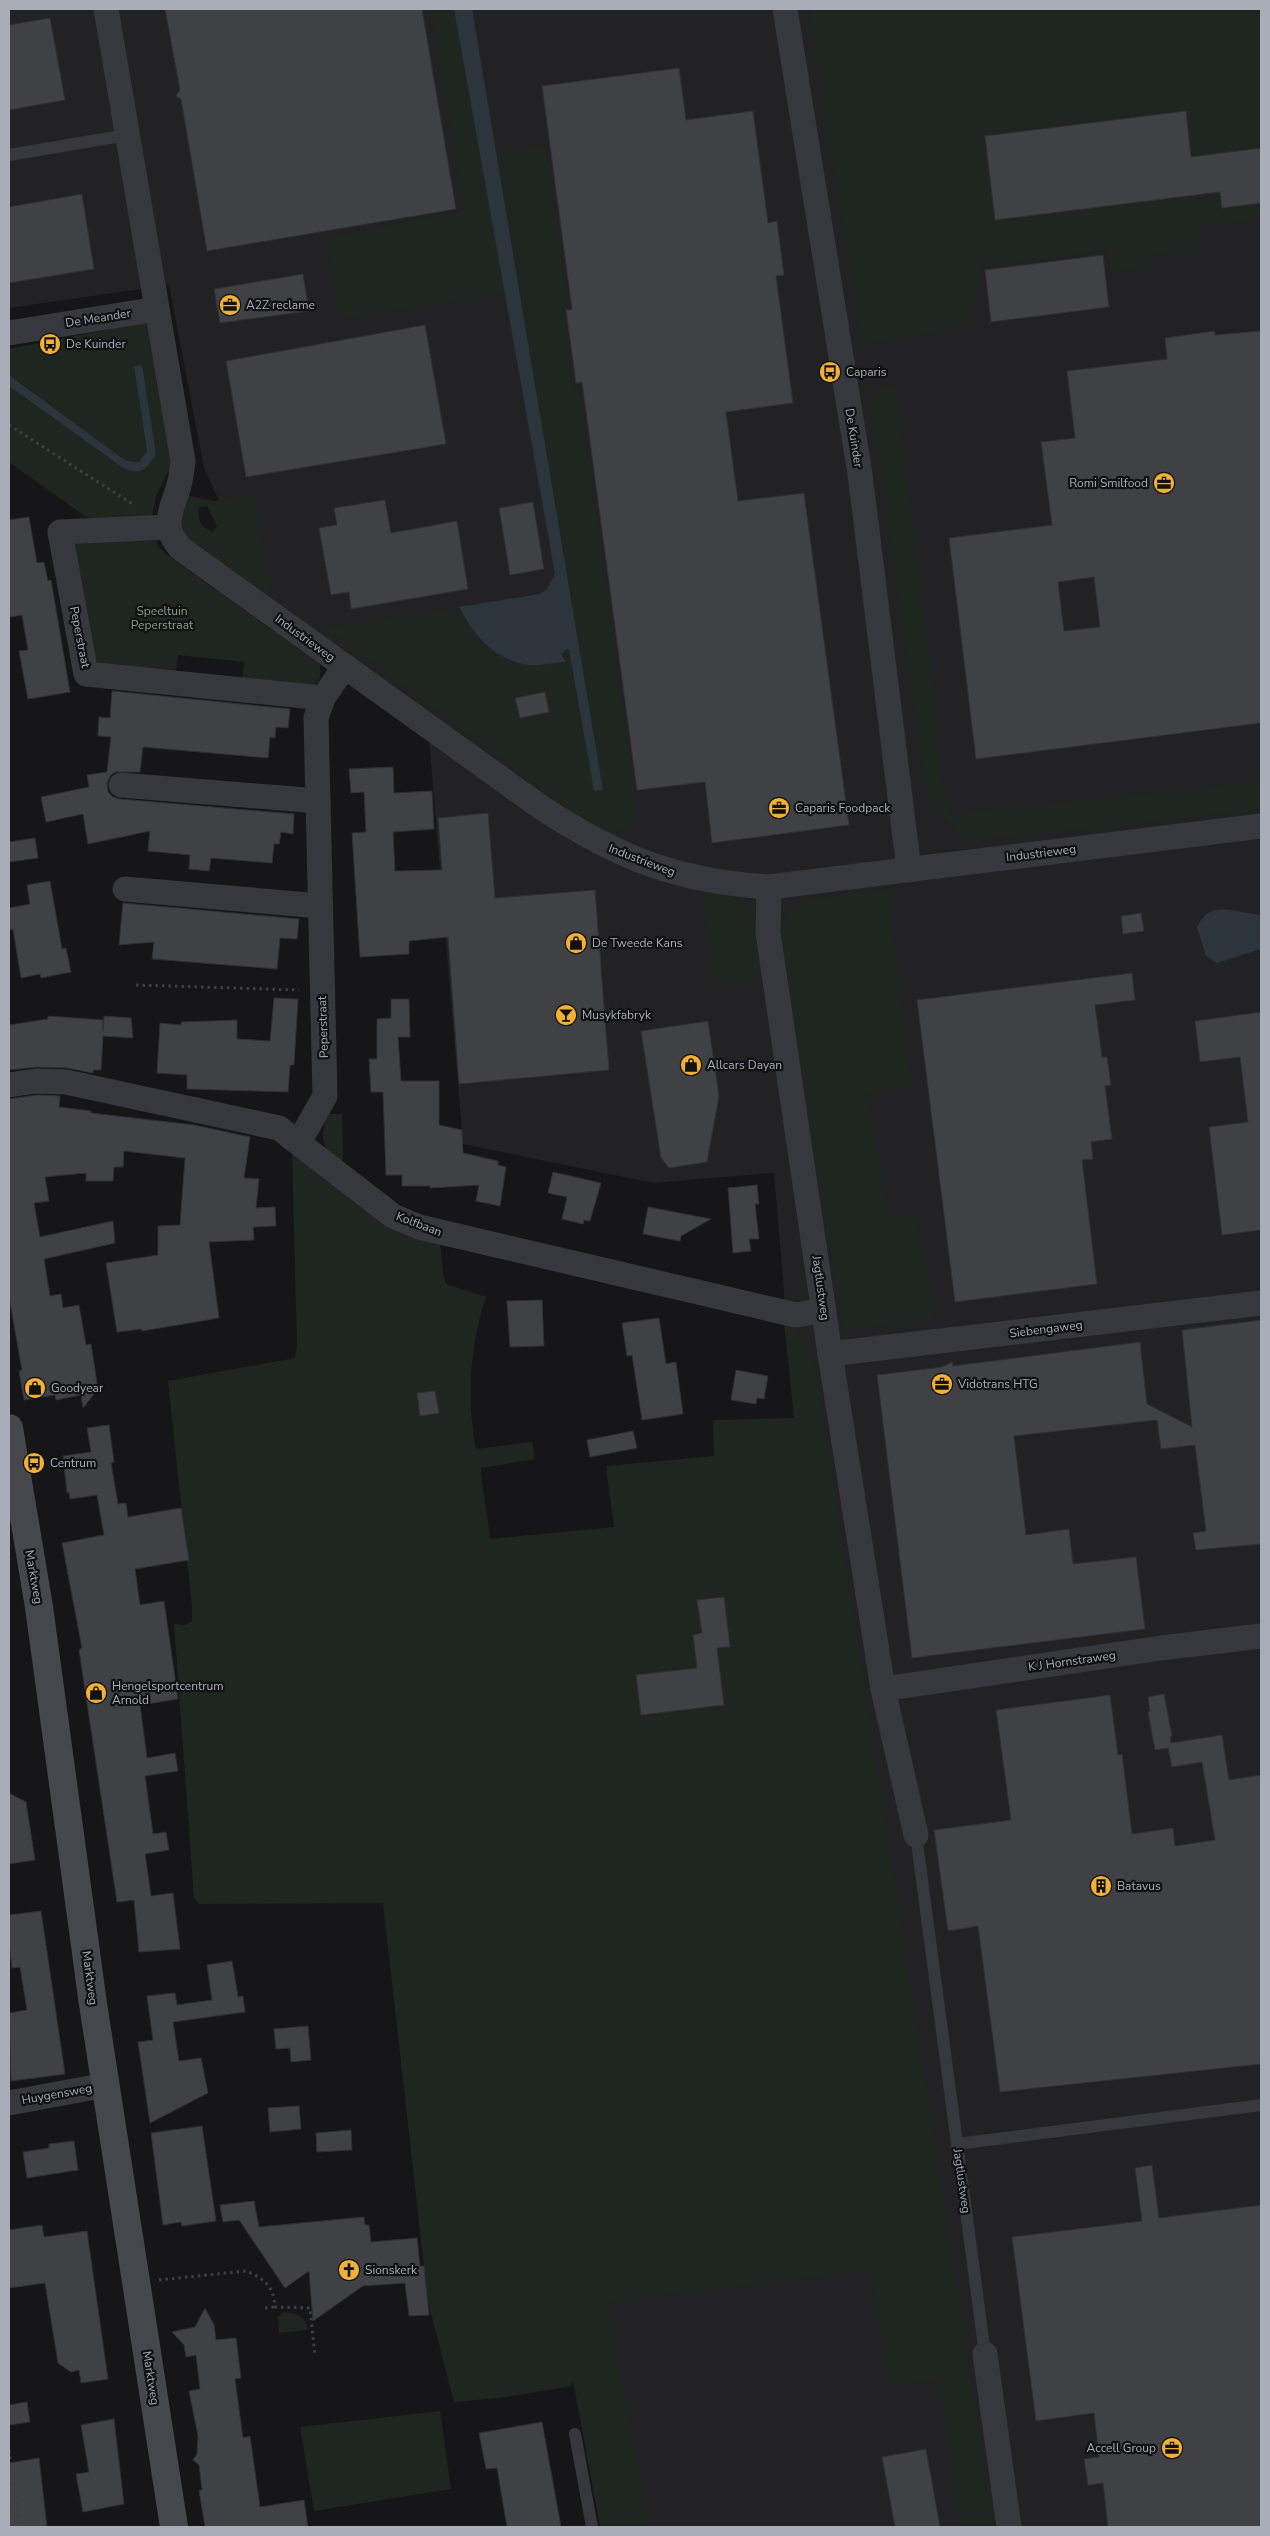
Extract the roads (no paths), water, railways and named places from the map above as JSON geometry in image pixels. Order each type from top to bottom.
[{"type":"street","points":[[106,9],[183,461],[179,486],[171,502],[168,527]]},
{"type":"street","name":"De Kuinder","points":[[785,9],[860,474],[909,870]]},
{"type":"street","name":"De Meander","points":[[9,333],[157,309]]},
{"type":"street","name":"Industrieweg","points":[[168,527],[172,538],[180,548],[542,808],[600,844],[647,865],[685,876],[721,883],[768,887],[1261,826]]},
{"type":"street","name":"Peperstraat","points":[[168,527],[60,532],[86,674],[323,698]]},
{"type":"street","name":"Peperstraat","points":[[300,1142],[325,1096],[316,718],[323,698],[345,666]]},
{"type":"street","points":[[121,785],[318,801]]},
{"type":"street","name":"Jagtlustweg","points":[[768,887],[768,933],[830,1354],[883,1689],[916,1835]]},
{"type":"street","points":[[125,889],[320,906]]},
{"type":"street","name":"Kolfbaan","points":[[9,1085],[36,1081],[66,1082],[280,1128],[393,1216],[419,1227],[796,1315],[824,1310]]},
{"type":"street","name":"Siebengaweg","points":[[830,1354],[1261,1303]]},
{"type":"street","name":"Marktweg","points":[[9,1428],[39,1608],[106,2085],[174,2527]]},
{"type":"street","name":"K J Hornstraweg","points":[[883,1689],[1161,1648],[1261,1636]]},
{"type":"street","name":"Huygensweg","points":[[9,2103],[106,2085]]},
{"type":"street","name":"Jagtlustweg","points":[[985,2354],[1010,2527]]},
{"type":"lane","points":[[9,155],[127,135]]},
{"type":"lane","name":"Jagtlustweg","points":[[916,1835],[985,2354]]},
{"type":"lane","points":[[957,2144],[1261,2105]]},
{"type":"lane","points":[[575,2434],[592,2527]]},
{"type":"place","name":"A2Z reclame","points":[[230,305]]},
{"type":"place","name":"De Kuinder","points":[[50,344]]},
{"type":"place","name":"Caparis","points":[[830,372]]},
{"type":"place","name":"Romi Smilfood","points":[[1164,483]]},
{"type":"place","name":"Caparis Foodpack","points":[[779,808]]},
{"type":"place","name":"De Tweede Kans","points":[[576,943]]},
{"type":"place","name":"Musykfabryk","points":[[566,1015]]},
{"type":"place","name":"Allcars Dayan","points":[[691,1065]]},
{"type":"place","name":"Vidotrans HTG","points":[[942,1384]]},
{"type":"place","name":"Goodyear","points":[[35,1388]]},
{"type":"place","name":"Centrum","points":[[34,1463]]},
{"type":"place","name":"Hengelsportcentrum Arnold","points":[[96,1693]]},
{"type":"place","name":"Batavus","points":[[1101,1886]]},
{"type":"place","name":"Sionskerk","points":[[349,2270]]},
{"type":"place","name":"Accell Group","points":[[1172,2448]]},
{"type":"park label","name":"Speeltuin Peperstraat","points":[[162,618]]}]
